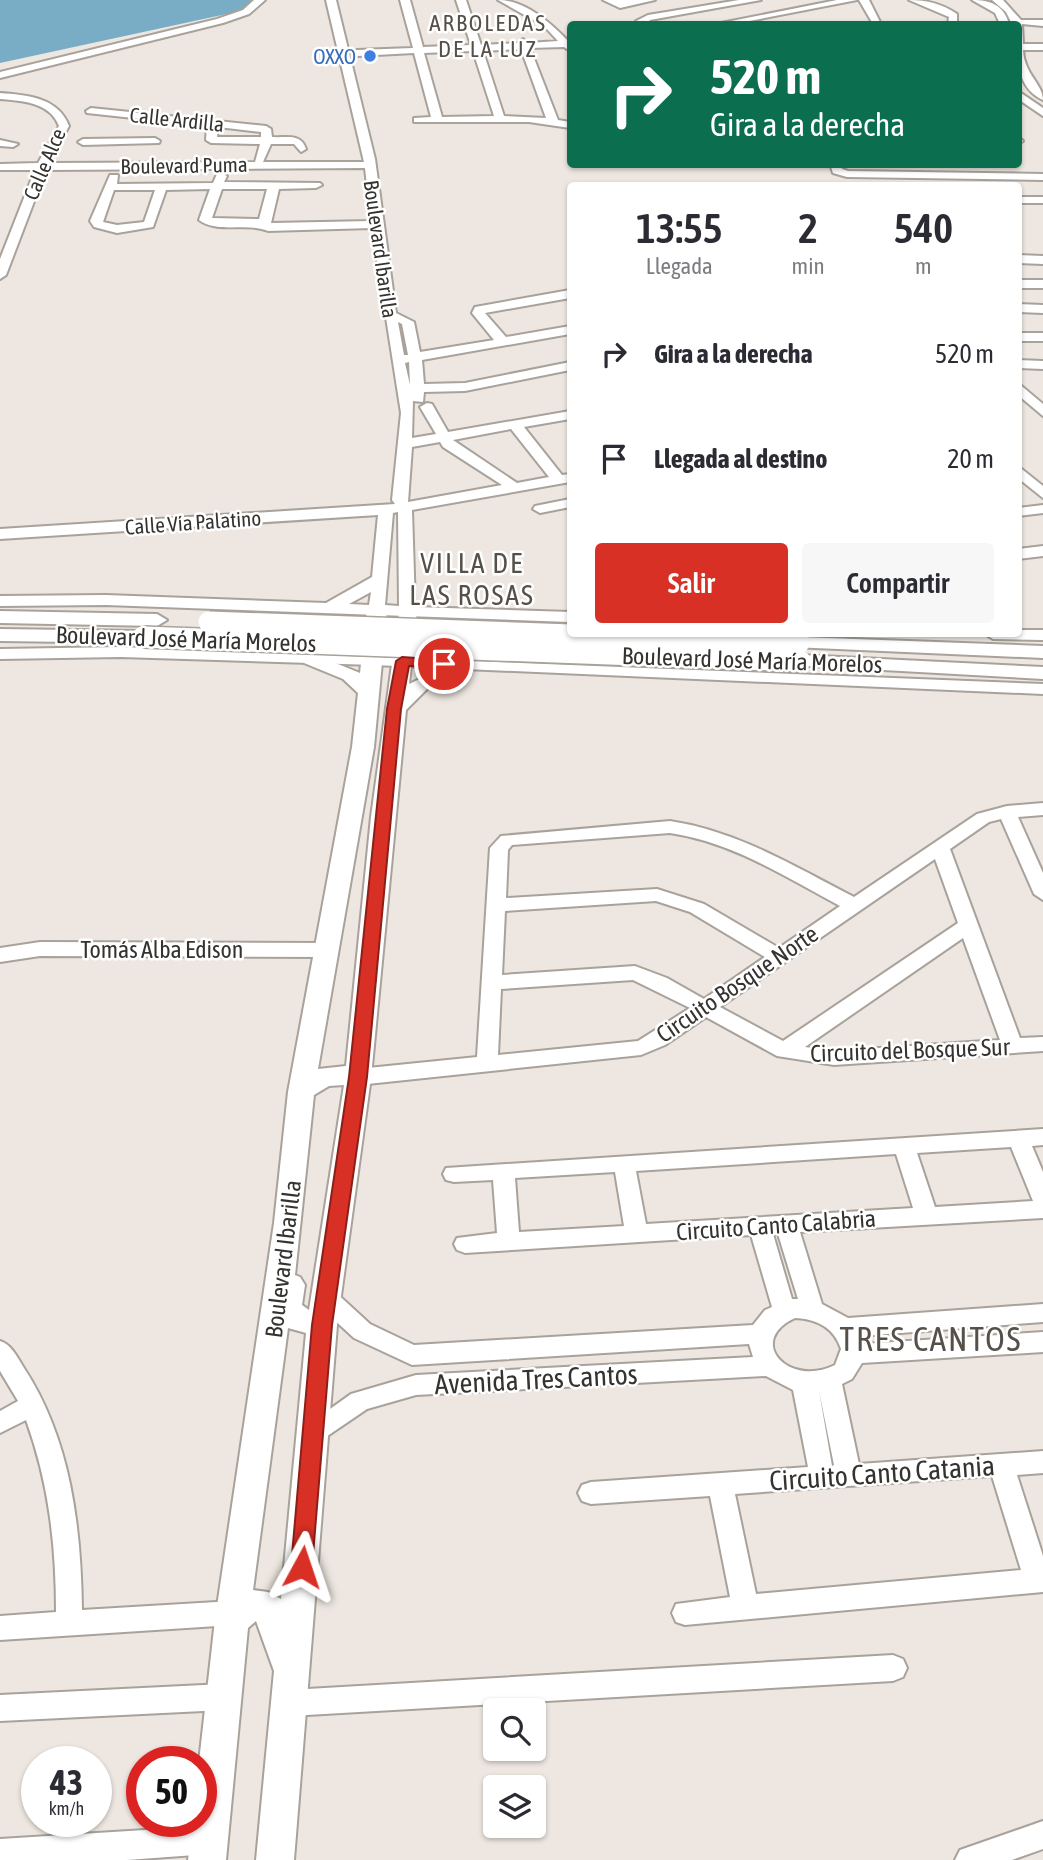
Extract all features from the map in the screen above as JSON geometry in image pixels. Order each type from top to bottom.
[{"type":"main road","name":"Boulevard Ibarilla","points":[[208,1850],[232,1617],[288,1223],[302,1092],[325,950],[351,817],[370,693],[377,609]]},
{"type":"main road","name":"Boulevard Ibarilla","points":[[275,1860],[323,1311],[358,1077],[394,709],[407,610]]},
{"type":"main road","name":"Boulevard José María Morelos","points":[[0,617],[157,620],[800,652],[1043,673]]},
{"type":"main road","name":"Boulevard José María Morelos","points":[[0,635],[800,652],[1043,652]]},
{"type":"main road","points":[[311,659],[350,675],[370,693]]},
{"type":"main road","points":[[394,709],[421,684],[465,665]]},
{"type":"main road","points":[[302,1092],[321,1077],[344,1074],[358,1077]]},
{"type":"main road","points":[[288,1223],[295,1247],[289,1312],[298,1321],[323,1311]]},
{"type":"main road","points":[[232,1617],[251,1605],[268,1607],[291,1689]]},
{"type":"street","points":[[0,75],[228,18],[246,12],[260,0]]},
{"type":"street","points":[[319,0],[321,5],[333,10],[354,43],[360,78],[351,85]]},
{"type":"street","points":[[405,0],[437,119]]},
{"type":"street","points":[[449,0],[500,119]]},
{"type":"street","points":[[461,0],[488,119]]},
{"type":"street","points":[[608,0],[620,5],[650,0]]},
{"type":"street","points":[[641,21],[756,0]]},
{"type":"street","points":[[777,20],[823,11],[852,0]]},
{"type":"street","points":[[864,0],[875,21]]},
{"type":"street","points":[[914,0],[947,10],[954,16],[953,21]]},
{"type":"street","points":[[977,0],[996,9],[1004,21]]},
{"type":"street","points":[[997,0],[1017,12],[1024,24],[1022,43],[1043,45]]},
{"type":"street","points":[[507,3],[519,25],[547,24]]},
{"type":"street","points":[[507,3],[547,24],[566,44]]},
{"type":"street","name":"Boulevard Ibarilla","points":[[333,10],[369,162],[390,315],[400,356],[404,389],[417,410],[405,444],[397,506]]},
{"type":"street","points":[[1024,24],[1043,25]]},
{"type":"street","points":[[354,43],[417,48],[566,44]]},
{"type":"street","points":[[523,44],[553,122]]},
{"type":"street","points":[[1022,71],[1031,86],[1043,97]]},
{"type":"street","points":[[1022,85],[1031,86]]},
{"type":"street","name":"Calle Alce","points":[[0,96],[41,104],[61,116],[62,132],[43,164],[14,234],[4,249],[1,271]]},
{"type":"street","points":[[1022,97],[1039,110]]},
{"type":"street","name":"Calle Ardilla","points":[[91,111],[111,128],[165,118],[264,128],[267,130],[267,141]]},
{"type":"street","points":[[148,161],[165,118]]},
{"type":"street","points":[[418,120],[500,119],[567,124]]},
{"type":"street","points":[[213,123],[210,138],[215,141],[267,141],[299,145]]},
{"type":"street","points":[[83,142],[111,128],[155,141]]},
{"type":"street","points":[[254,178],[267,141]]},
{"type":"street","points":[[0,144],[13,144]]},
{"type":"street","name":"Boulevard Puma","points":[[43,164],[148,161],[369,162]]},
{"type":"street","name":"Boulevard Puma","points":[[0,164],[118,166],[258,163]]},
{"type":"street","points":[[223,165],[219,186],[205,220],[209,222],[266,225],[376,224]]},
{"type":"street","points":[[1022,165],[1043,165]]},
{"type":"street","points":[[118,166],[96,221],[102,228],[127,229],[149,225],[162,186]]},
{"type":"street","points":[[836,168],[837,171],[847,174],[1043,177]]},
{"type":"street","points":[[266,225],[274,185]]},
{"type":"street","points":[[110,187],[316,185]]},
{"type":"street","points":[[1022,200],[1043,200]]},
{"type":"street","points":[[0,234],[14,234]]},
{"type":"street","points":[[1022,259],[1043,260]]},
{"type":"street","points":[[1022,284],[1043,285]]},
{"type":"street","points":[[503,342],[478,313],[479,310],[567,295]]},
{"type":"street","points":[[1022,308],[1043,309]]},
{"type":"street","points":[[390,315],[406,320],[415,355],[419,387],[417,410],[443,439],[517,489]]},
{"type":"street","points":[[400,356],[567,331]]},
{"type":"street","points":[[1022,337],[1043,337]]},
{"type":"street","points":[[1022,364],[1043,365]]},
{"type":"street","points":[[404,389],[465,387],[567,367]]},
{"type":"street","points":[[417,410],[458,393],[465,387]]},
{"type":"street","points":[[1022,390],[1043,394]]},
{"type":"street","points":[[1022,391],[1043,412]]},
{"type":"street","points":[[405,444],[567,416]]},
{"type":"street","points":[[516,426],[565,480]]},
{"type":"street","points":[[1022,474],[1043,494]]},
{"type":"street","name":"Calle Vía Palatino","points":[[0,534],[397,506],[565,480]]},
{"type":"street","points":[[540,509],[567,505]]},
{"type":"street","points":[[377,609],[379,579],[397,506]]},
{"type":"street","points":[[397,506],[408,581],[407,610]]},
{"type":"street","points":[[1022,512],[1043,509]]},
{"type":"street","points":[[1022,554],[1043,551]]},
{"type":"street","points":[[326,608],[355,596],[379,579]]},
{"type":"street","points":[[408,581],[421,598],[442,610]]},
{"type":"street","points":[[78,652],[134,647],[290,651],[308,646],[322,629],[322,624],[308,615],[141,608],[106,600]]},
{"type":"street","name":"Boulevard José María Morelos","points":[[0,601],[106,600],[442,610],[567,620]]},
{"type":"street","points":[[567,620],[480,623],[459,632],[454,643],[466,656],[478,659],[541,663],[567,669]]},
{"type":"street","points":[[1022,635],[1043,635]]},
{"type":"street","points":[[0,654],[78,652],[374,660],[1043,689]]},
{"type":"street","name":"Circuito Bosque Norte","points":[[358,1077],[641,1048],[983,818],[1007,812],[1043,809]]},
{"type":"street","points":[[1007,812],[1043,894]]},
{"type":"street","points":[[486,1065],[501,843],[513,837],[670,827],[693,829],[720,838],[853,905]]},
{"type":"street","points":[[940,847],[1012,1045]]},
{"type":"street","points":[[496,905],[657,895],[697,908],[778,956]]},
{"type":"street","points":[[784,1051],[967,926]]},
{"type":"street","name":"Tomás Alba Edison","points":[[0,955],[40,949],[325,950]]},
{"type":"street","name":"Circuito del Bosque Sur","points":[[491,983],[635,973],[660,983],[784,1051],[834,1058],[1043,1044]]},
{"type":"street","points":[[454,1174],[1043,1137]]},
{"type":"street","points":[[1019,1139],[1043,1199]]},
{"type":"street","points":[[904,1145],[926,1215]]},
{"type":"street","points":[[624,1163],[637,1234]]},
{"type":"street","points":[[503,1171],[509,1241]]},
{"type":"street","name":"Circuito Canto Calabria","points":[[465,1244],[1043,1209]]},
{"type":"street","points":[[786,1224],[813,1308]]},
{"type":"street","points":[[759,1226],[784,1310]]},
{"type":"street","points":[[813,1308],[836,1319],[845,1328],[850,1337],[852,1354],[841,1373],[829,1380],[804,1383],[792,1380],[771,1366],[760,1345],[761,1334],[765,1324],[784,1310],[813,1308]]},
{"type":"street","name":"Avenida Tres Cantos","points":[[323,1311],[412,1355],[761,1334]]},
{"type":"street","points":[[845,1328],[1043,1313]]},
{"type":"street","points":[[852,1354],[1043,1342]]},
{"type":"street","points":[[0,1351],[32,1405],[54,1466],[65,1510],[70,1556],[69,1624]]},
{"type":"street","name":"Avenida Tres Cantos","points":[[314,1434],[360,1401],[416,1385],[771,1366]]},
{"type":"street","points":[[829,1380],[849,1476]]},
{"type":"street","points":[[804,1383],[822,1477]]},
{"type":"street","points":[[0,1423],[32,1405]]},
{"type":"street","name":"Circuito Canto Catania","points":[[591,1493],[1043,1462]]},
{"type":"street","points":[[685,1613],[1041,1580],[1001,1465]]},
{"type":"street","points":[[720,1485],[745,1607]]},
{"type":"street","points":[[0,1628],[232,1617]]},
{"type":"street","points":[[291,1689],[893,1668]]},
{"type":"street","points":[[0,1708],[223,1698]]},
{"type":"street","points":[[983,1858],[1043,1835]]},
{"type":"street","points":[[0,1854],[208,1850]]},
{"type":"water","points":[[0,0],[255,0],[245,10],[0,63]]},
{"type":"place","name":"OXXO","points":[[370,56]]},
{"type":"district","name":"ARBOLEDAS DE LA LUZ","points":[[488,36]]},
{"type":"district","name":"VILLA DE LAS ROSAS","points":[[472,579]]},
{"type":"district","name":"TRES CANTOS","points":[[931,1339]]},
{"type":"route","points":[[302,1567],[325,1297],[358,1077],[394,709],[402,661],[444,664]]}]
